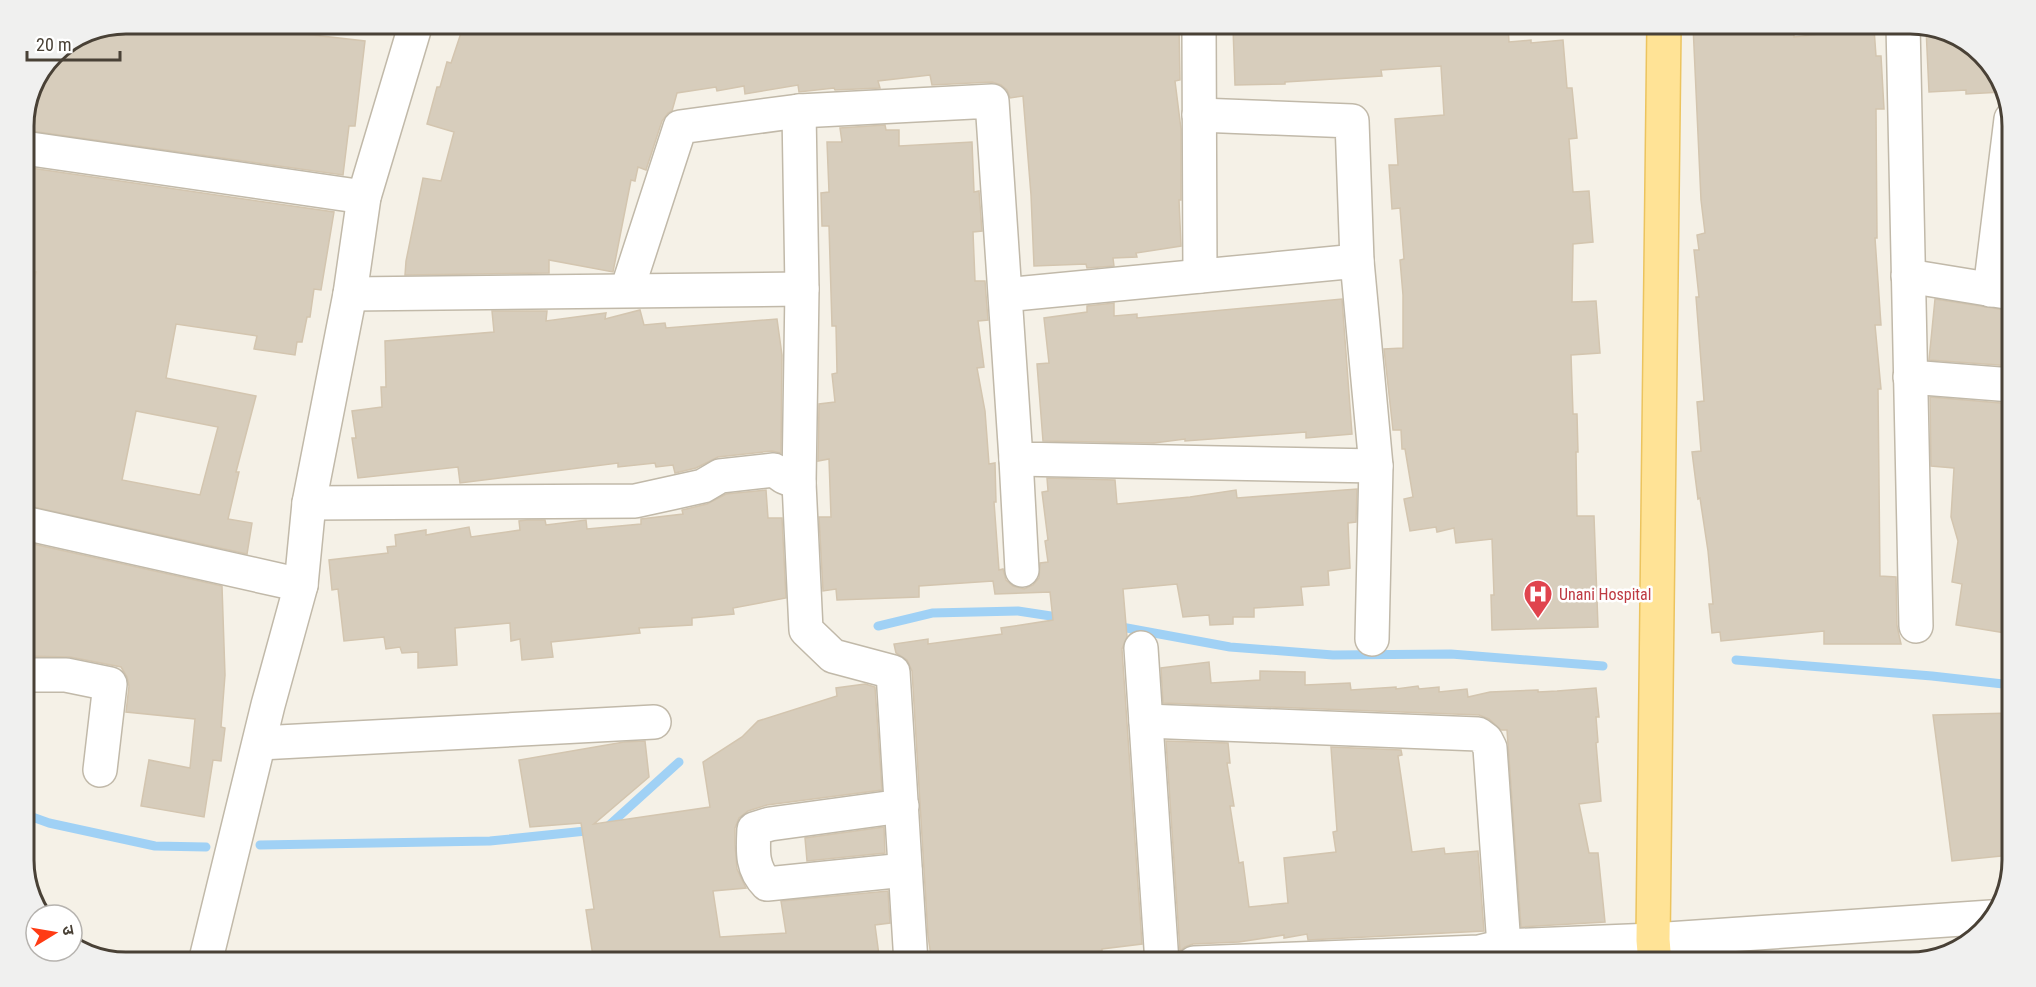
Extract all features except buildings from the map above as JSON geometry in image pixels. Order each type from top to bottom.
[{"type":"main road","points":[[1654,952],[1664,35]]},
{"type":"street","points":[[209,952],[268,705],[301,585],[309,502],[350,294],[364,197],[413,35]]},
{"type":"street","points":[[1199,35],[1200,276]]},
{"type":"street","points":[[1903,35],[1916,626]]},
{"type":"street","points":[[627,290],[680,127],[799,111],[992,101],[1022,570]]},
{"type":"street","points":[[799,111],[801,289],[799,483],[806,630],[833,656],[893,672],[910,952]]},
{"type":"street","points":[[1199,115],[1352,121],[1357,261],[1376,466],[1372,639]]},
{"type":"street","points":[[35,150],[364,197]]},
{"type":"street","points":[[1005,295],[1357,261]]},
{"type":"street","points":[[1908,276],[2001,291]]},
{"type":"street","points":[[350,294],[801,289]]},
{"type":"street","points":[[1910,377],[2001,384]]},
{"type":"street","points":[[1016,459],[1376,466]]},
{"type":"street","points":[[309,502],[635,501],[704,486],[720,476],[774,470],[799,483]]},
{"type":"street","points":[[35,525],[301,585]]},
{"type":"street","points":[[1142,648],[1161,952]]},
{"type":"street","points":[[35,675],[66,675],[110,684],[100,770]]},
{"type":"street","points":[[1146,721],[1478,734],[1491,748],[1487,952]]},
{"type":"street","points":[[260,742],[654,722]]},
{"type":"street","points":[[902,806],[770,824],[754,829],[754,864],[760,877],[767,884],[905,870]]},
{"type":"street","points":[[1654,952],[1981,918]]},
{"type":"waterway","points":[[878,626],[932,613],[1018,611],[1064,618]]},
{"type":"waterway","points":[[1116,626],[1230,647],[1333,655],[1451,654],[1603,666]]},
{"type":"waterway","points":[[1736,660],[2002,684]]},
{"type":"waterway","points":[[260,845],[490,841],[605,829],[679,762]]},
{"type":"waterway","points":[[35,818],[155,846],[206,847]]},
{"type":"place","name":"Unani Hospital","points":[[1538,620]]}]
